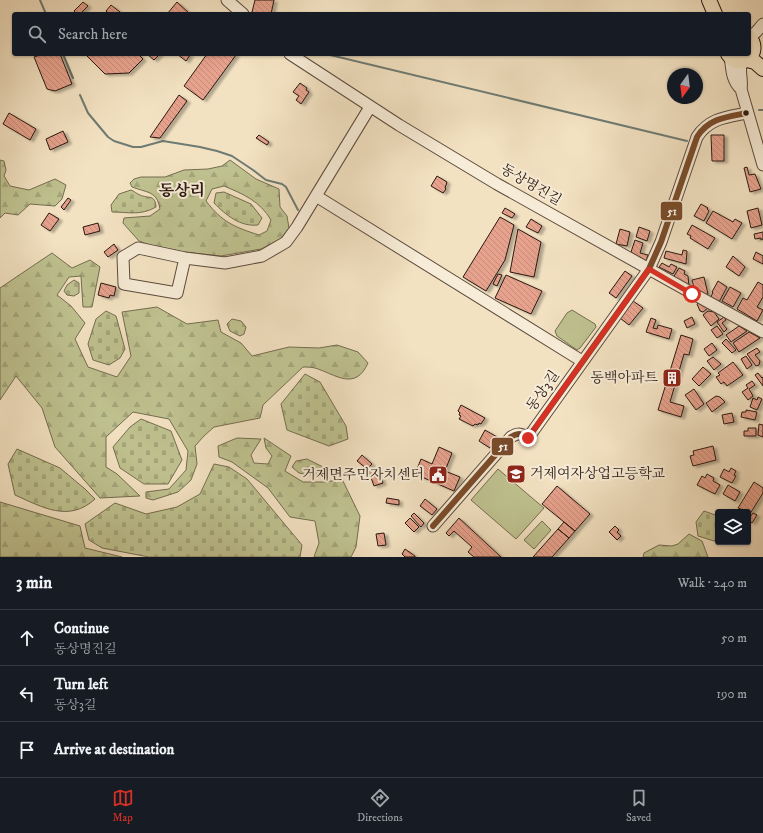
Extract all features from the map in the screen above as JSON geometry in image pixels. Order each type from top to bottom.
[{"type":"main road","points":[[744,57],[763,68]]},
{"type":"street","points":[[227,0],[241,12]]},
{"type":"street","points":[[751,36],[758,31],[763,24]]},
{"type":"street","points":[[751,49],[763,35]]},
{"type":"street","name":"동상명진길","points":[[293,56],[370,107],[497,184],[763,332]]},
{"type":"street","points":[[744,57],[731,70],[735,84],[741,89],[763,165]]},
{"type":"street","points":[[185,258],[177,294],[124,284],[123,257],[138,248],[185,258],[225,263],[262,256],[286,242],[370,107]]},
{"type":"street","name":"동상3길","points":[[433,526],[511,437],[515,434],[521,433],[528,438],[649,269],[661,242],[697,137],[702,129],[711,122],[721,118],[747,113]]},
{"type":"street","points":[[316,196],[582,361]]},
{"type":"green space","points":[[0,160],[4,161],[6,170],[4,176],[10,186],[29,190],[55,179],[66,185],[62,199],[55,206],[30,204],[18,215],[5,213],[0,218]]},
{"type":"green space","points":[[230,160],[256,179],[279,189],[280,207],[287,216],[289,228],[281,239],[261,249],[221,256],[184,252],[150,245],[139,241],[123,223],[124,218],[150,216],[160,209],[159,203],[154,196],[132,187],[130,183],[134,179],[141,177],[165,177],[184,170],[208,169],[222,166]],"holes":[[[224,186],[244,195],[267,213],[271,220],[267,231],[259,235],[242,229],[223,219],[212,208],[206,201],[212,189]]]},
{"type":"green space","points":[[131,190],[140,195],[153,199],[156,207],[140,213],[112,212],[111,205],[119,194]]},
{"type":"green space","points":[[224,192],[251,204],[262,218],[258,225],[239,222],[228,216],[214,203],[216,193]]},
{"type":"green space","points":[[52,253],[72,268],[90,260],[100,267],[92,307],[83,307],[81,276],[69,277],[57,295],[71,306],[85,323],[75,339],[88,367],[117,377],[131,356],[122,312],[157,307],[187,324],[218,320],[221,332],[241,343],[252,356],[289,347],[319,348],[337,345],[358,352],[368,363],[363,372],[357,377],[351,379],[337,377],[315,368],[303,367],[263,405],[260,418],[214,427],[195,446],[197,464],[191,480],[178,492],[153,500],[146,498],[146,492],[169,489],[186,470],[188,451],[169,419],[133,412],[106,437],[106,467],[117,474],[140,496],[100,498],[55,447],[42,408],[16,376],[0,400],[0,288]]},
{"type":"green space","points":[[74,280],[79,283],[79,293],[74,296],[67,295],[64,291],[67,285]]},
{"type":"green space","points":[[572,310],[595,324],[596,327],[577,350],[557,336],[555,331],[567,313]]},
{"type":"green space","points":[[106,311],[116,316],[125,349],[120,358],[109,365],[93,360],[88,344],[96,319]]},
{"type":"green space","points":[[232,319],[241,321],[246,327],[244,334],[240,336],[230,331],[227,324]]},
{"type":"green space","points":[[305,374],[320,382],[346,426],[348,439],[329,446],[287,430],[281,404]]},
{"type":"green space","points":[[141,419],[171,431],[182,460],[168,484],[144,484],[120,468],[113,447],[130,427]]},
{"type":"green space","points":[[237,438],[261,439],[251,455],[254,463],[268,464],[272,456],[266,448],[264,438],[291,456],[285,471],[303,482],[326,482],[342,479],[360,516],[356,547],[351,557],[314,557],[319,543],[315,521],[290,517],[268,488],[232,462],[219,457],[218,446]]},
{"type":"green space","points":[[17,449],[60,468],[95,499],[85,506],[75,510],[65,511],[45,508],[15,495],[8,464]]},
{"type":"green space","points":[[307,459],[323,467],[325,472],[321,477],[299,473],[292,467],[296,461]]},
{"type":"green space","points":[[214,464],[229,467],[247,479],[302,545],[300,557],[149,557],[102,548],[89,540],[85,524],[115,503],[146,514],[177,507],[200,494]]},
{"type":"green space","points":[[498,469],[544,508],[516,539],[471,500]]},
{"type":"green space","points":[[0,502],[80,526],[85,548],[122,557],[0,557]]},
{"type":"green space","points":[[704,511],[715,515],[715,541],[698,536],[696,522]]},
{"type":"green space","points":[[542,521],[551,530],[534,549],[524,540]]},
{"type":"green space","points":[[689,534],[702,541],[708,557],[643,557],[644,553],[659,545],[672,546],[678,544]]},
{"type":"building","points":[[255,0],[274,0],[271,12],[252,12]]},
{"type":"building","points":[[83,2],[88,6],[82,12],[74,11]]},
{"type":"building","points":[[177,2],[188,12],[169,12]]},
{"type":"building","points":[[111,5],[120,12],[107,12],[106,11]]},
{"type":"building","points":[[61,56],[72,84],[55,91],[47,89],[34,57]]},
{"type":"building","points":[[87,56],[140,56],[143,59],[129,73],[105,74]]},
{"type":"building","points":[[149,56],[158,56],[154,60]]},
{"type":"building","points":[[180,56],[189,56],[186,61]]},
{"type":"building","points":[[206,56],[235,56],[203,100],[184,86]]},
{"type":"building","points":[[300,83],[307,88],[306,90],[309,92],[301,104],[296,100],[299,96],[293,92]]},
{"type":"building","points":[[179,95],[187,101],[160,138],[150,137]]},
{"type":"building","points":[[9,113],[36,129],[30,140],[3,124]]},
{"type":"building","points":[[63,131],[68,142],[50,150],[46,139]]},
{"type":"building","points":[[259,135],[269,142],[267,145],[256,138]]},
{"type":"building","points":[[711,135],[724,135],[724,161],[712,161]]},
{"type":"building","points":[[747,167],[749,175],[755,174],[761,189],[750,192],[744,168]]},
{"type":"building","points":[[437,176],[447,182],[446,189],[443,193],[431,186]]},
{"type":"building","points":[[68,198],[71,200],[64,210],[61,207]]},
{"type":"building","points":[[701,204],[708,208],[707,209],[709,211],[704,221],[694,216]]},
{"type":"building","points":[[505,208],[515,214],[512,218],[502,213]]},
{"type":"building","points":[[758,208],[762,225],[751,228],[747,211]]},
{"type":"building","points":[[713,211],[733,222],[735,219],[742,223],[732,239],[706,223]]},
{"type":"building","points":[[49,213],[59,219],[50,231],[41,225]]},
{"type":"building","points":[[500,217],[514,225],[505,260],[486,291],[463,277]]},
{"type":"building","points":[[531,219],[542,226],[538,233],[526,227]]},
{"type":"building","points":[[98,223],[100,231],[85,235],[83,227]]},
{"type":"building","points":[[692,225],[715,238],[708,249],[690,238],[691,236],[687,234]]},
{"type":"building","points":[[639,227],[650,231],[647,241],[636,237]]},
{"type":"building","points":[[518,229],[541,242],[534,277],[510,272]]},
{"type":"building","points":[[620,229],[630,232],[627,246],[616,244]]},
{"type":"building","points":[[763,232],[763,239],[755,239],[754,234]]},
{"type":"building","points":[[635,240],[643,243],[640,253],[648,255],[646,261],[631,252]]},
{"type":"building","points":[[114,244],[118,250],[108,257],[104,252]]},
{"type":"building","points":[[683,250],[687,251],[686,264],[664,258],[666,251],[682,255]]},
{"type":"building","points":[[756,252],[763,256],[763,264],[753,259]]},
{"type":"building","points":[[733,256],[745,267],[739,276],[726,267]]},
{"type":"building","points":[[662,263],[669,267],[671,264],[677,267],[673,274],[659,267]]},
{"type":"building","points":[[679,268],[685,271],[684,274],[688,276],[689,286],[673,278]]},
{"type":"building","points":[[625,271],[632,276],[616,298],[609,293]]},
{"type":"building","points":[[498,274],[502,275],[497,286],[493,284]]},
{"type":"building","points":[[506,275],[542,291],[531,314],[495,298]]},
{"type":"building","points":[[704,277],[708,294],[702,295],[695,291],[692,280]]},
{"type":"building","points":[[718,281],[727,287],[719,302],[711,297]]},
{"type":"building","points":[[758,282],[763,285],[763,297],[757,307],[763,310],[757,321],[737,309],[743,298],[747,300]]},
{"type":"building","points":[[101,283],[116,287],[114,296],[110,295],[109,298],[98,295]]},
{"type":"building","points":[[730,287],[741,293],[733,307],[722,301]]},
{"type":"building","points":[[633,301],[643,308],[629,325],[620,318]]},
{"type":"building","points":[[699,302],[708,308],[703,312],[700,311],[697,304]]},
{"type":"building","points":[[708,311],[714,312],[719,319],[711,326],[703,315]]},
{"type":"building","points":[[692,317],[695,324],[687,328],[684,321]]},
{"type":"building","points":[[724,317],[726,320],[722,323],[727,329],[724,332],[717,322]]},
{"type":"building","points":[[651,318],[656,320],[653,328],[657,329],[658,325],[672,329],[669,339],[646,332]]},
{"type":"building","points":[[717,326],[723,334],[717,338],[711,330]]},
{"type":"building","points":[[739,326],[747,331],[731,342],[726,335]]},
{"type":"building","points":[[749,332],[760,338],[739,352],[733,343]]},
{"type":"building","name":"동백아파트","points":[[681,335],[693,339],[689,355],[684,354],[670,402],[684,406],[681,417],[658,410]]},
{"type":"building","points":[[726,339],[736,350],[732,353],[722,343]]},
{"type":"building","points":[[712,343],[717,350],[709,356],[704,349]]},
{"type":"building","points":[[757,348],[760,352],[755,355],[760,361],[759,365],[756,366],[747,354]]},
{"type":"building","points":[[746,356],[752,365],[747,369],[741,359]]},
{"type":"building","points":[[713,357],[721,364],[714,370],[707,361]]},
{"type":"building","points":[[733,362],[743,375],[727,386],[724,382],[721,384],[716,377],[720,375],[718,373]]},
{"type":"building","points":[[703,367],[711,374],[699,386],[692,379]]},
{"type":"building","points":[[758,373],[762,378],[763,377],[763,386],[755,375]]},
{"type":"building","points":[[752,381],[755,385],[749,389],[753,396],[748,400],[742,392],[748,388],[746,385]]},
{"type":"building","points":[[694,389],[704,404],[696,410],[685,395]]},
{"type":"building","points":[[716,396],[720,397],[725,402],[712,412],[706,403]]},
{"type":"building","points":[[758,397],[762,399],[757,410],[750,407],[753,398],[757,400]]},
{"type":"building","points":[[461,405],[485,418],[481,424],[475,424],[473,426],[459,419],[461,416],[459,415],[460,413],[458,411]]},
{"type":"building","points":[[746,410],[757,412],[755,420],[741,417],[742,412],[746,412]]},
{"type":"building","points":[[732,413],[734,422],[724,424],[722,415]]},
{"type":"building","points":[[759,424],[763,425],[763,437],[758,435]]},
{"type":"building","points":[[748,428],[756,428],[756,436],[744,436],[744,431],[748,431]]},
{"type":"building","points":[[485,430],[497,437],[490,448],[479,441]]},
{"type":"building","points":[[713,446],[716,460],[693,466],[690,456],[694,455],[693,451]]},
{"type":"building","points":[[439,447],[452,453],[445,471],[460,477],[454,491],[415,474],[421,459],[432,464]]},
{"type":"building","points":[[362,455],[372,464],[367,469],[357,461]]},
{"type":"building","points":[[731,468],[736,471],[734,475],[736,476],[732,483],[720,477],[724,469],[729,472]]},
{"type":"building","points":[[377,469],[383,483],[374,486],[369,472]]},
{"type":"building","points":[[707,474],[714,478],[713,481],[720,485],[715,494],[697,485],[702,476],[705,478]]},
{"type":"building","points":[[754,482],[763,488],[763,493],[751,512],[751,509],[738,508]]},
{"type":"building","points":[[728,485],[740,492],[735,501],[723,494]]},
{"type":"building","points":[[557,486],[590,514],[575,531],[542,504]]},
{"type":"building","points":[[387,498],[399,500],[399,505],[386,503]]},
{"type":"building","points":[[425,499],[437,509],[432,515],[420,506]]},
{"type":"building","points":[[414,513],[424,523],[421,527],[411,516]]},
{"type":"building","points":[[753,513],[757,515],[752,523],[751,522],[751,516]]},
{"type":"building","points":[[410,518],[419,527],[414,532],[405,523]]},
{"type":"building","points":[[459,518],[501,557],[474,557],[468,552],[472,547],[454,531],[449,536],[446,533]]},
{"type":"building","points":[[564,522],[575,531],[569,538],[558,529]]},
{"type":"building","points":[[615,526],[619,530],[617,532],[621,536],[617,540],[609,532]]},
{"type":"building","points":[[558,529],[569,538],[552,557],[533,557]]},
{"type":"building","points":[[384,533],[386,545],[378,546],[376,534]]},
{"type":"building","points":[[405,549],[415,557],[405,557],[402,554]]},
{"type":"waterway","points":[[40,0],[45,12]]},
{"type":"waterway","points":[[64,56],[73,78]]},
{"type":"waterway","points":[[334,56],[687,141]]},
{"type":"waterway","points":[[80,95],[88,113],[108,137],[114,141],[133,147],[141,147],[163,141],[200,147],[232,156],[266,180],[282,184],[286,187],[298,210]]},
{"type":"transit line","name":"51","points":[[433,526],[511,437],[516,434],[520,434],[528,438],[649,269],[661,242],[697,137],[707,126],[719,119],[747,113]]},
{"type":"place","name":"동백아파트","points":[[672,378]]},
{"type":"place","name":"거제여자상업고등학교","points":[[516,474]]},
{"type":"place","name":"거제면주민자치센터","points":[[438,475]]},
{"type":"district","name":"동상리","points":[[182,191]]},
{"type":"route","points":[[528,438],[649,269],[692,294]]}]
